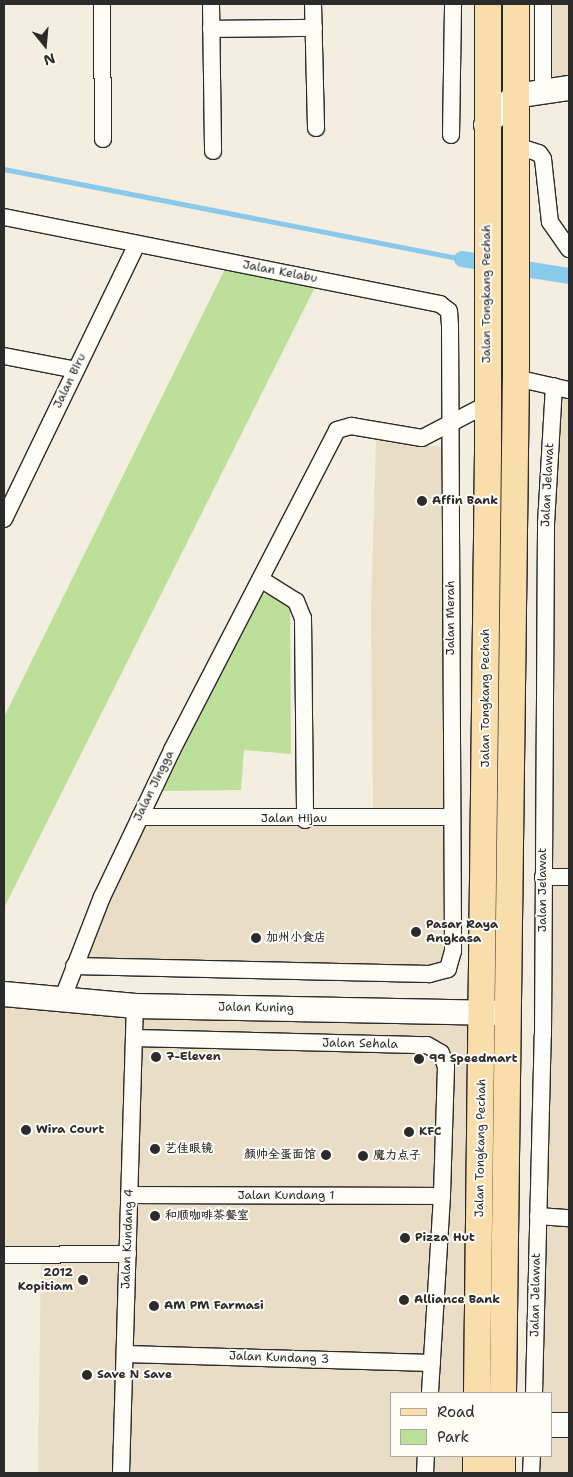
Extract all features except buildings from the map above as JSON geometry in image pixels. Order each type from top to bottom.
[{"type":"main road","name":"Jalan Tongkang Pechah","points":[[488,4],[486,125],[488,314],[486,404],[503,1392]]},
{"type":"main road","name":"Jalan Tongkang Pechah","points":[[477,1392],[496,1013],[516,378],[514,145],[516,4]]},
{"type":"main road","points":[[476,1457],[476,1473]]},
{"type":"main road","points":[[502,1457],[502,1473]]},
{"type":"street","points":[[102,4],[103,139]]},
{"type":"street","points":[[211,4],[213,151]]},
{"type":"street","points":[[313,4],[316,128]]},
{"type":"street","points":[[451,136],[453,4]]},
{"type":"street","points":[[542,90],[543,4]]},
{"type":"street","points":[[211,29],[314,28]]},
{"type":"street","points":[[486,125],[515,96],[542,90],[569,88]]},
{"type":"street","points":[[514,145],[539,153],[543,159],[550,222],[569,249]]},
{"type":"street","name":"Jalan Kelabu","points":[[4,217],[440,304],[449,318],[452,419]]},
{"type":"street","name":"Jalan Biru","points":[[5,512],[137,244]]},
{"type":"street","points":[[4,356],[76,370]]},
{"type":"street","points":[[516,378],[561,388]]},
{"type":"street","name":"Jalan Jelawat","points":[[534,1392],[543,877],[546,524],[561,388]]},
{"type":"street","name":"Jalan Jingga","points":[[62,1000],[74,966],[140,816],[337,430],[351,426],[422,438],[452,419],[486,404]]},
{"type":"street","name":"Jalan Merah","points":[[74,966],[441,972],[451,963],[449,817],[452,419]]},
{"type":"street","points":[[262,580],[296,601],[303,618],[305,820]]},
{"type":"street","name":"Jalan Hijau","points":[[140,816],[305,820],[449,817]]},
{"type":"street","points":[[543,877],[569,877]]},
{"type":"street","name":"Jalan Kuning","points":[[4,994],[135,1006],[496,1013]]},
{"type":"street","name":"Jalan Kundang 4","points":[[121,1473],[135,1006]]},
{"type":"street","name":"Jalan Sehala","points":[[134,1038],[427,1045],[441,1053],[446,1067],[442,1196],[430,1392]]},
{"type":"street","name":"Jalan Kundang 1","points":[[130,1196],[442,1196]]},
{"type":"street","points":[[538,1216],[569,1218]]},
{"type":"street","points":[[4,1255],[128,1254]]},
{"type":"street","name":"Jalan Kundang 3","points":[[125,1354],[432,1363]]},
{"type":"street","points":[[553,1426],[569,1425]]},
{"type":"street","points":[[425,1473],[426,1457]]},
{"type":"street","points":[[531,1473],[532,1457]]},
{"type":"shaded area","points":[[537,4],[569,4],[569,97],[542,99]]},
{"type":"shaded area","points":[[548,380],[569,385],[569,1416],[553,1416],[553,1392],[528,1392]]},
{"type":"shaded area","points":[[376,439],[458,449],[455,969],[66,972],[136,810],[373,812],[371,612]]},
{"type":"shaded area","points":[[4,1003],[472,1021],[468,1392],[390,1392],[390,1457],[467,1457],[466,1473],[38,1473],[41,1251],[4,1250]]},
{"type":"shaded area","points":[[553,1434],[569,1434],[569,1473],[525,1473],[525,1457],[553,1457]]},
{"type":"green space","points":[[228,263],[318,281],[4,908],[4,717]]},
{"type":"green space","points":[[258,593],[290,598],[291,754],[244,750],[241,790],[163,791]]},
{"type":"waterway","points":[[4,169],[462,259]]},
{"type":"waterway","points":[[462,259],[569,276]]},
{"type":"place","name":"Affin Bank","points":[[422,501]]},
{"type":"place","name":"Pasar Raya Angkasa","points":[[416,932]]},
{"type":"place","name":"加州小食店","points":[[256,938]]},
{"type":"place","name":"7-Eleven","points":[[156,1057]]},
{"type":"place","name":"99 Speedmart","points":[[419,1059]]},
{"type":"place","name":"Wira Court","points":[[26,1130]]},
{"type":"place","name":"KFC","points":[[409,1132]]},
{"type":"place","name":"艺佳眼镜","points":[[155,1149]]},
{"type":"place","name":"颜帅全蛋面馆","points":[[326,1155]]},
{"type":"place","name":"魔力点子","points":[[363,1156]]},
{"type":"place","name":"和顺咖啡茶餐室","points":[[155,1216]]},
{"type":"place","name":"Pizza Hut","points":[[405,1238]]},
{"type":"place","name":"2012 Kopitiam","points":[[83,1280]]},
{"type":"place","name":"Alliance Bank","points":[[404,1300]]},
{"type":"place","name":"AM PM Farmasi","points":[[154,1306]]},
{"type":"place","name":"Save N Save","points":[[87,1375]]}]
